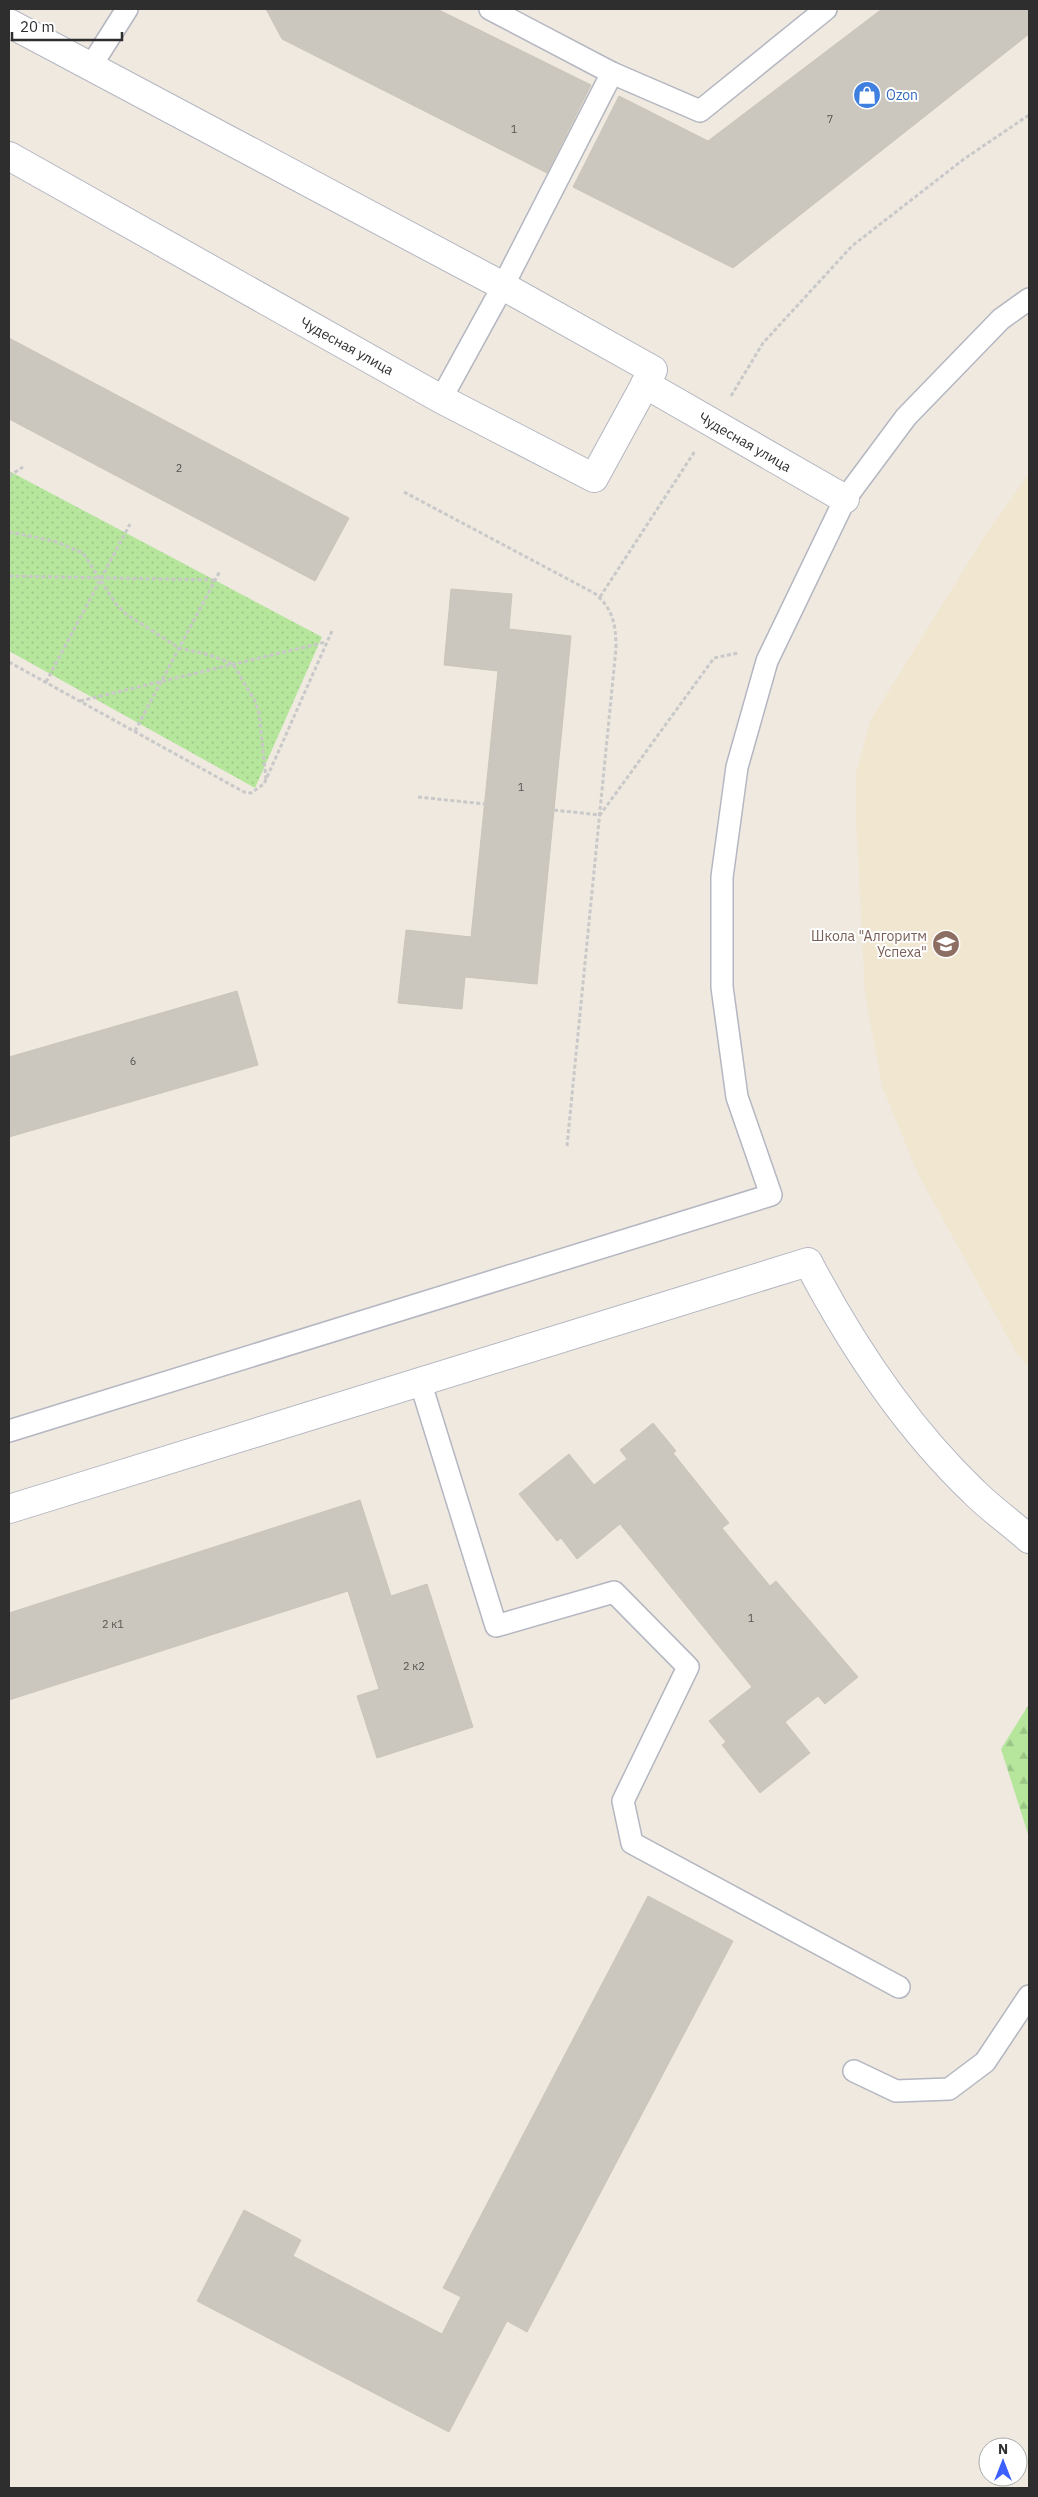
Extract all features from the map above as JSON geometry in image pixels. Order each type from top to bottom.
[{"type":"street","name":"Чудесная улица","points":[[9,23],[503,286],[653,370],[594,478],[441,399],[9,156]]},
{"type":"street","name":"Чудесная улица","points":[[645,384],[845,499]]},
{"type":"street","points":[[9,1509],[808,1262],[837,1317],[876,1378],[926,1441],[974,1492],[1029,1539]]},
{"type":"lane","points":[[91,66],[127,9]]},
{"type":"lane","points":[[490,9],[612,73],[700,111],[826,9]]},
{"type":"lane","points":[[441,399],[503,286],[612,73]]},
{"type":"lane","points":[[9,1431],[771,1195],[760,1170],[736,1096],[722,987],[722,877],[736,776],[768,661],[845,499],[906,417],[1001,319],[1029,299]]},
{"type":"lane","points":[[420,1381],[496,1626],[614,1592],[688,1668],[624,1801],[632,1843],[899,1987]]},
{"type":"lane","points":[[854,2071],[896,2091],[949,2089],[984,2062],[1029,1996]]},
{"type":"path","points":[[600,598],[763,343],[852,246],[964,158],[1029,116]]},
{"type":"path","points":[[9,476],[23,467]]},
{"type":"path","points":[[404,492],[600,598],[612,613],[616,633],[567,1146]]},
{"type":"path","points":[[46,682],[130,524]]},
{"type":"path","points":[[9,532],[70,546],[88,558],[116,604],[126,614],[180,648],[191,652],[210,654],[233,664],[255,701],[259,713],[266,779]]},
{"type":"path","points":[[135,731],[220,571]]},
{"type":"path","points":[[9,576],[216,580]]},
{"type":"path","points":[[9,662],[244,792],[256,792],[266,779],[332,631]]},
{"type":"path","points":[[80,701],[327,642]]},
{"type":"path","points":[[600,815],[714,658],[726,654],[742,653],[768,661]]},
{"type":"path","points":[[418,797],[485,804]]},
{"type":"path","points":[[554,810],[600,815]]},
{"type":"shaded area","name":"Школа \"Алгоритм Успеха\"","points":[[1029,473],[1029,1367],[1017,1354],[917,1172],[882,1086],[865,994],[856,821],[856,773],[870,721],[986,534]]},
{"type":"green space","points":[[9,471],[322,637],[255,788],[9,651]]},
{"type":"green space","points":[[1029,1704],[1029,1837],[1001,1749]]},
{"type":"building","points":[[266,9],[437,9],[591,85],[547,173],[282,39]]},
{"type":"building","points":[[882,9],[1029,9],[1029,34],[733,268],[573,187],[619,96],[708,141]]},
{"type":"building","points":[[9,338],[349,518],[315,581],[9,419]]},
{"type":"building","points":[[451,589],[512,594],[509,629],[571,636],[537,984],[465,977],[462,1009],[398,1003],[406,930],[471,937],[498,671],[444,665]]},
{"type":"building","points":[[237,991],[258,1065],[9,1137],[9,1057]]},
{"type":"building","points":[[653,1423],[676,1451],[673,1453],[729,1523],[722,1528],[770,1586],[776,1581],[858,1677],[825,1704],[818,1696],[785,1722],[810,1753],[760,1793],[722,1745],[726,1742],[709,1721],[752,1687],[620,1524],[577,1559],[561,1538],[557,1541],[519,1494],[569,1454],[594,1485],[627,1459],[620,1450]]},
{"type":"building","points":[[360,1500],[391,1596],[427,1584],[473,1727],[377,1758],[357,1696],[379,1689],[348,1591],[9,1700],[9,1613]]},
{"type":"building","points":[[648,1896],[733,1941],[527,2332],[507,2321],[449,2432],[197,2301],[244,2210],[301,2240],[293,2256],[442,2334],[461,2297],[443,2288]]},
{"type":"place","name":"Ozon","points":[[867,95]]},
{"type":"place","name":"Школа \"Алгоритм Успеха\"","points":[[946,944]]}]
